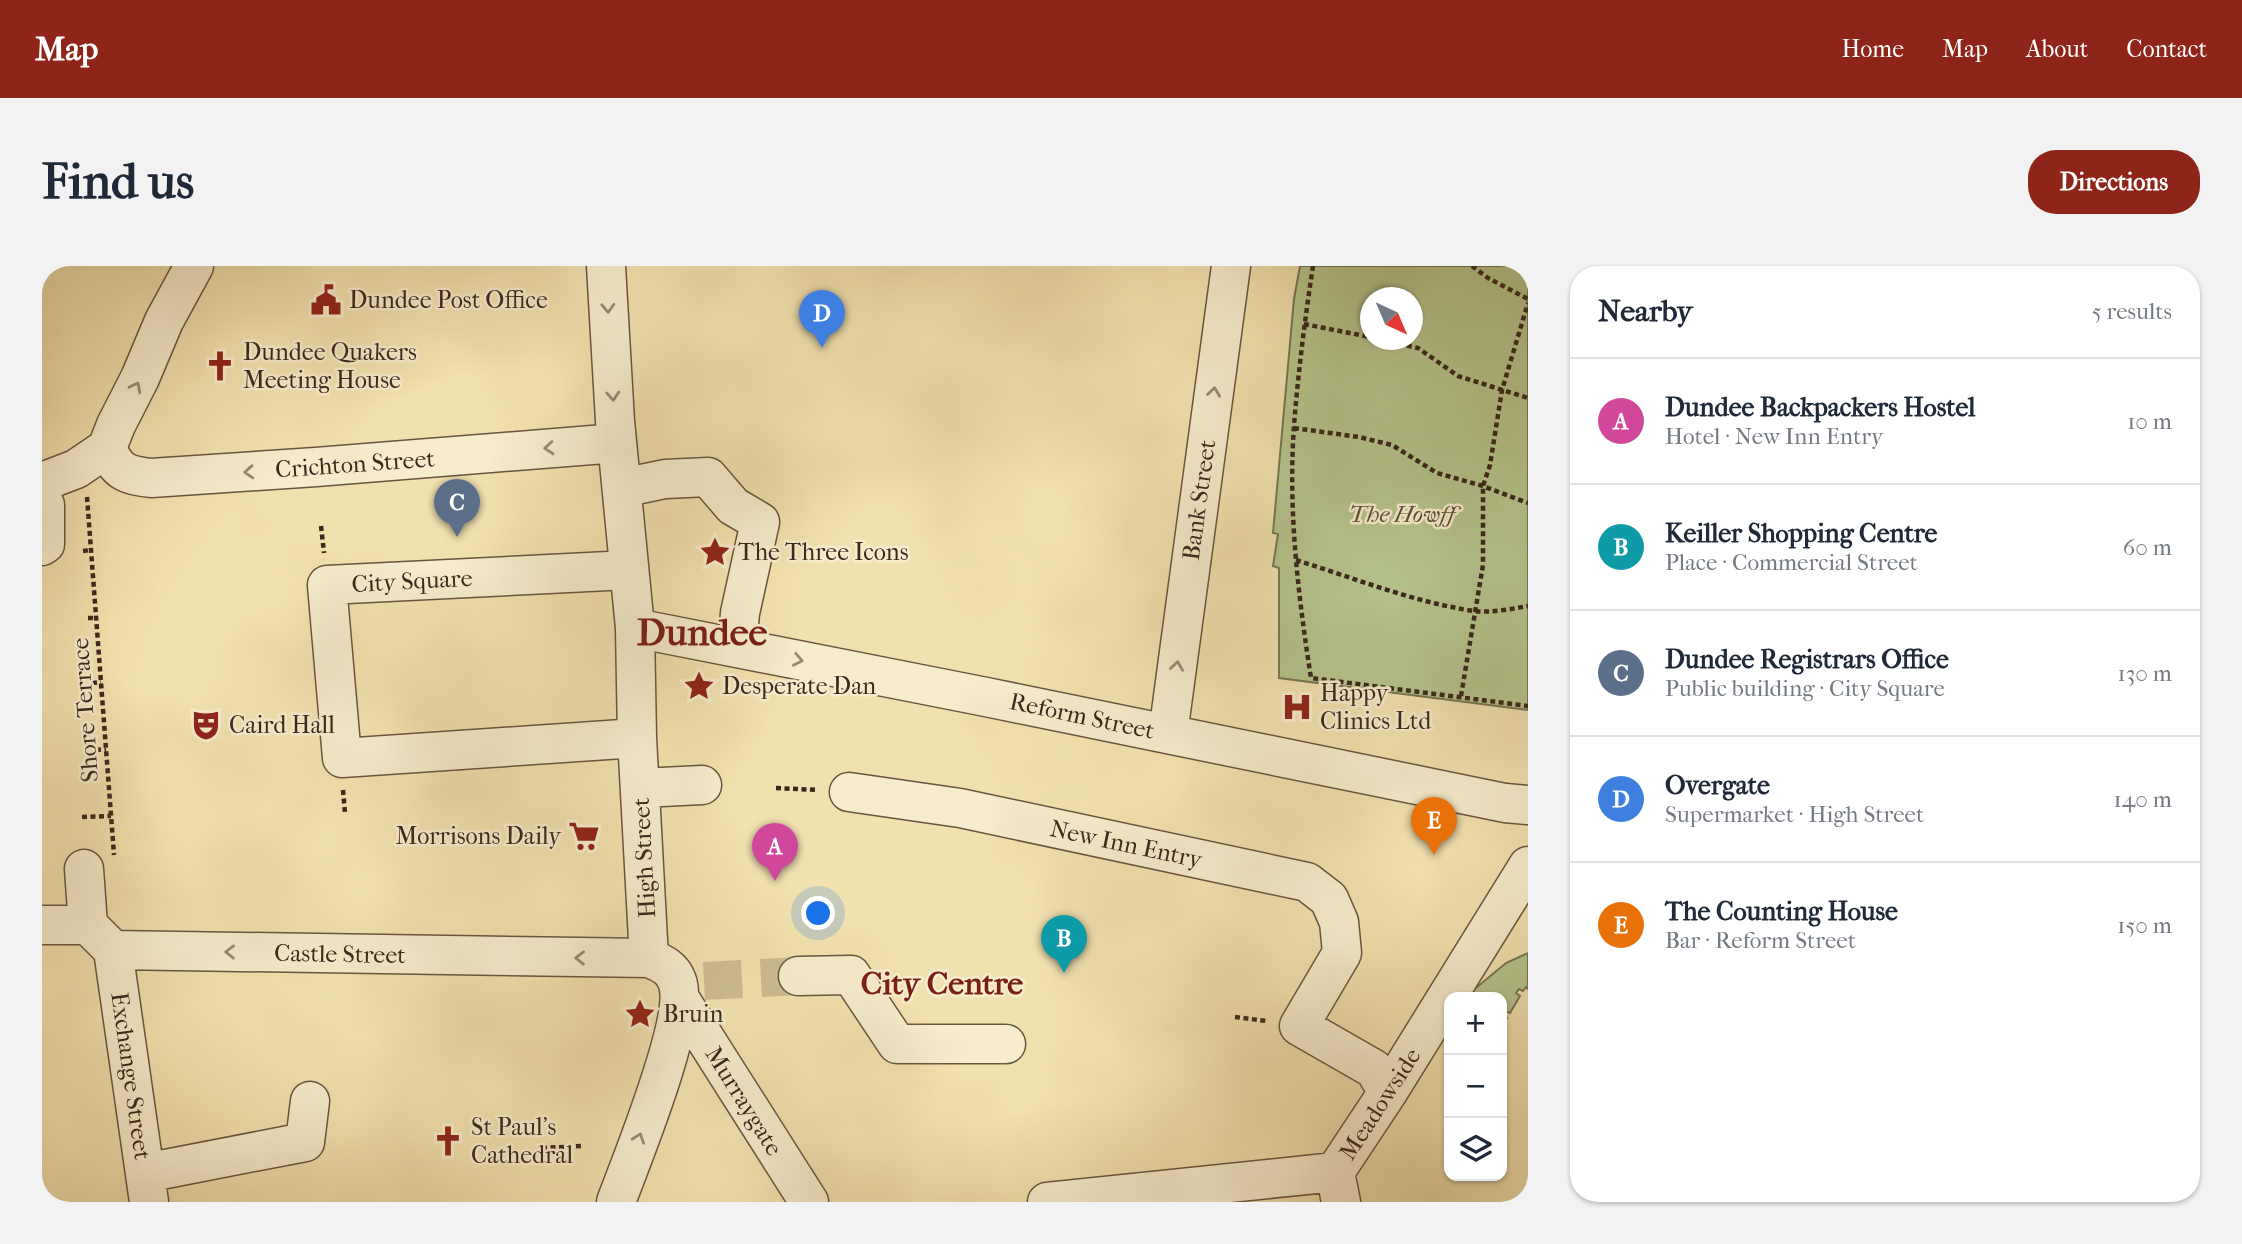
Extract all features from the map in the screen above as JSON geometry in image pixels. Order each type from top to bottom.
[{"type":"street","points":[[75,466],[116,425],[141,378],[164,320],[194,266]]},
{"type":"street","name":"High Street","points":[[607,266],[617,443],[635,628],[640,788],[677,980],[668,1056],[616,1202]]},
{"type":"street","name":"Bank Street","points":[[1168,734],[1231,266]]},
{"type":"street","name":"Crichton Street","points":[[75,466],[113,464],[129,475],[151,478],[617,443]]},
{"type":"street","points":[[622,488],[665,480],[716,477],[733,506],[763,515],[740,613],[737,648]]},
{"type":"street","points":[[42,499],[45,505],[45,544],[42,546]]},
{"type":"street","name":"City Square","points":[[629,570],[327,585],[342,758],[637,738]]},
{"type":"street","name":"Reform Street","points":[[635,628],[1505,803],[1528,805]]},
{"type":"street","points":[[640,788],[702,785]]},
{"type":"street","name":"New Inn Entry","points":[[849,792],[960,808],[1307,882],[1329,899],[1339,922],[1342,953],[1299,1026],[1374,1069],[1388,1092]]},
{"type":"street","name":"Meadowside","points":[[1338,1187],[1388,1092],[1528,866]]},
{"type":"street","name":"Exchange Street","points":[[99,867],[100,937],[147,1188]]},
{"type":"street","name":"Castle Street","points":[[42,925],[100,937],[677,980]]},
{"type":"street","points":[[798,976],[851,975],[897,1044],[1006,1044]]},
{"type":"street","name":"Murraygate","points":[[677,980],[809,1202]]},
{"type":"street","points":[[147,1188],[305,1142],[310,1101]]},
{"type":"street","points":[[1047,1202],[1338,1187]]},
{"type":"path","points":[[1313,266],[1304,324],[1294,428],[1296,560],[1301,620],[1311,678],[1528,705]]},
{"type":"path","points":[[1461,696],[1483,565],[1483,485],[1490,465],[1502,390],[1528,301],[1472,266]]},
{"type":"path","points":[[1304,324],[1360,335]]},
{"type":"path","points":[[1421,350],[1458,376],[1528,398]]},
{"type":"path","points":[[1294,428],[1359,437],[1392,445],[1437,473],[1483,485],[1528,503]]},
{"type":"path","name":"Shore Terrace","points":[[75,466],[87,492],[111,816],[99,867]]},
{"type":"path","points":[[83,551],[91,550]]},
{"type":"path","points":[[1296,560],[1427,600],[1476,611],[1528,606]]},
{"type":"path","points":[[88,618],[96,618]]},
{"type":"path","points":[[92,683],[101,682]]},
{"type":"path","points":[[96,750],[106,749]]},
{"type":"path","points":[[776,788],[849,792]]},
{"type":"path","points":[[82,817],[111,816]]},
{"type":"path","points":[[542,1148],[582,1146]]},
{"type":"green space","name":"The Howff","points":[[1300,266],[1528,266],[1528,710],[1279,678],[1279,568],[1273,566],[1278,534],[1273,533],[1294,299]]},
{"type":"green space","points":[[1528,953],[1528,989],[1519,989],[1516,993],[1520,996],[1510,1013],[1507,1012],[1507,992],[1471,992],[1506,963]]},
{"type":"tunnel","points":[[704,981],[798,976]]},
{"type":"place","name":"Dundee Post Office","points":[[326,300]]},
{"type":"place","name":"Overgate","points":[[822,348]]},
{"type":"place","name":"Dundee Quakers Meeting House","points":[[220,366]]},
{"type":"place","name":"Dundee Registrars Office","points":[[457,537]]},
{"type":"place","name":"The Three Icons","points":[[715,552]]},
{"type":"place","name":"Desperate Dan","points":[[699,686]]},
{"type":"place","name":"Happy Clinics Ltd","points":[[1297,707]]},
{"type":"place","name":"Caird Hall","points":[[206,725]]},
{"type":"place","name":"Morrisons Daily","points":[[584,836]]},
{"type":"place","name":"The Counting House","points":[[1434,855]]},
{"type":"place","name":"Dundee Backpackers Hostel","points":[[775,881]]},
{"type":"place","name":"Keiller Shopping Centre","points":[[1064,973]]},
{"type":"place","name":"Bruin","points":[[640,1014]]},
{"type":"place","name":"St Paul's Cathedral","points":[[448,1141]]},
{"type":"district","name":"Dundee","points":[[702,632]]},
{"type":"district","name":"City Centre","points":[[942,983]]}]
